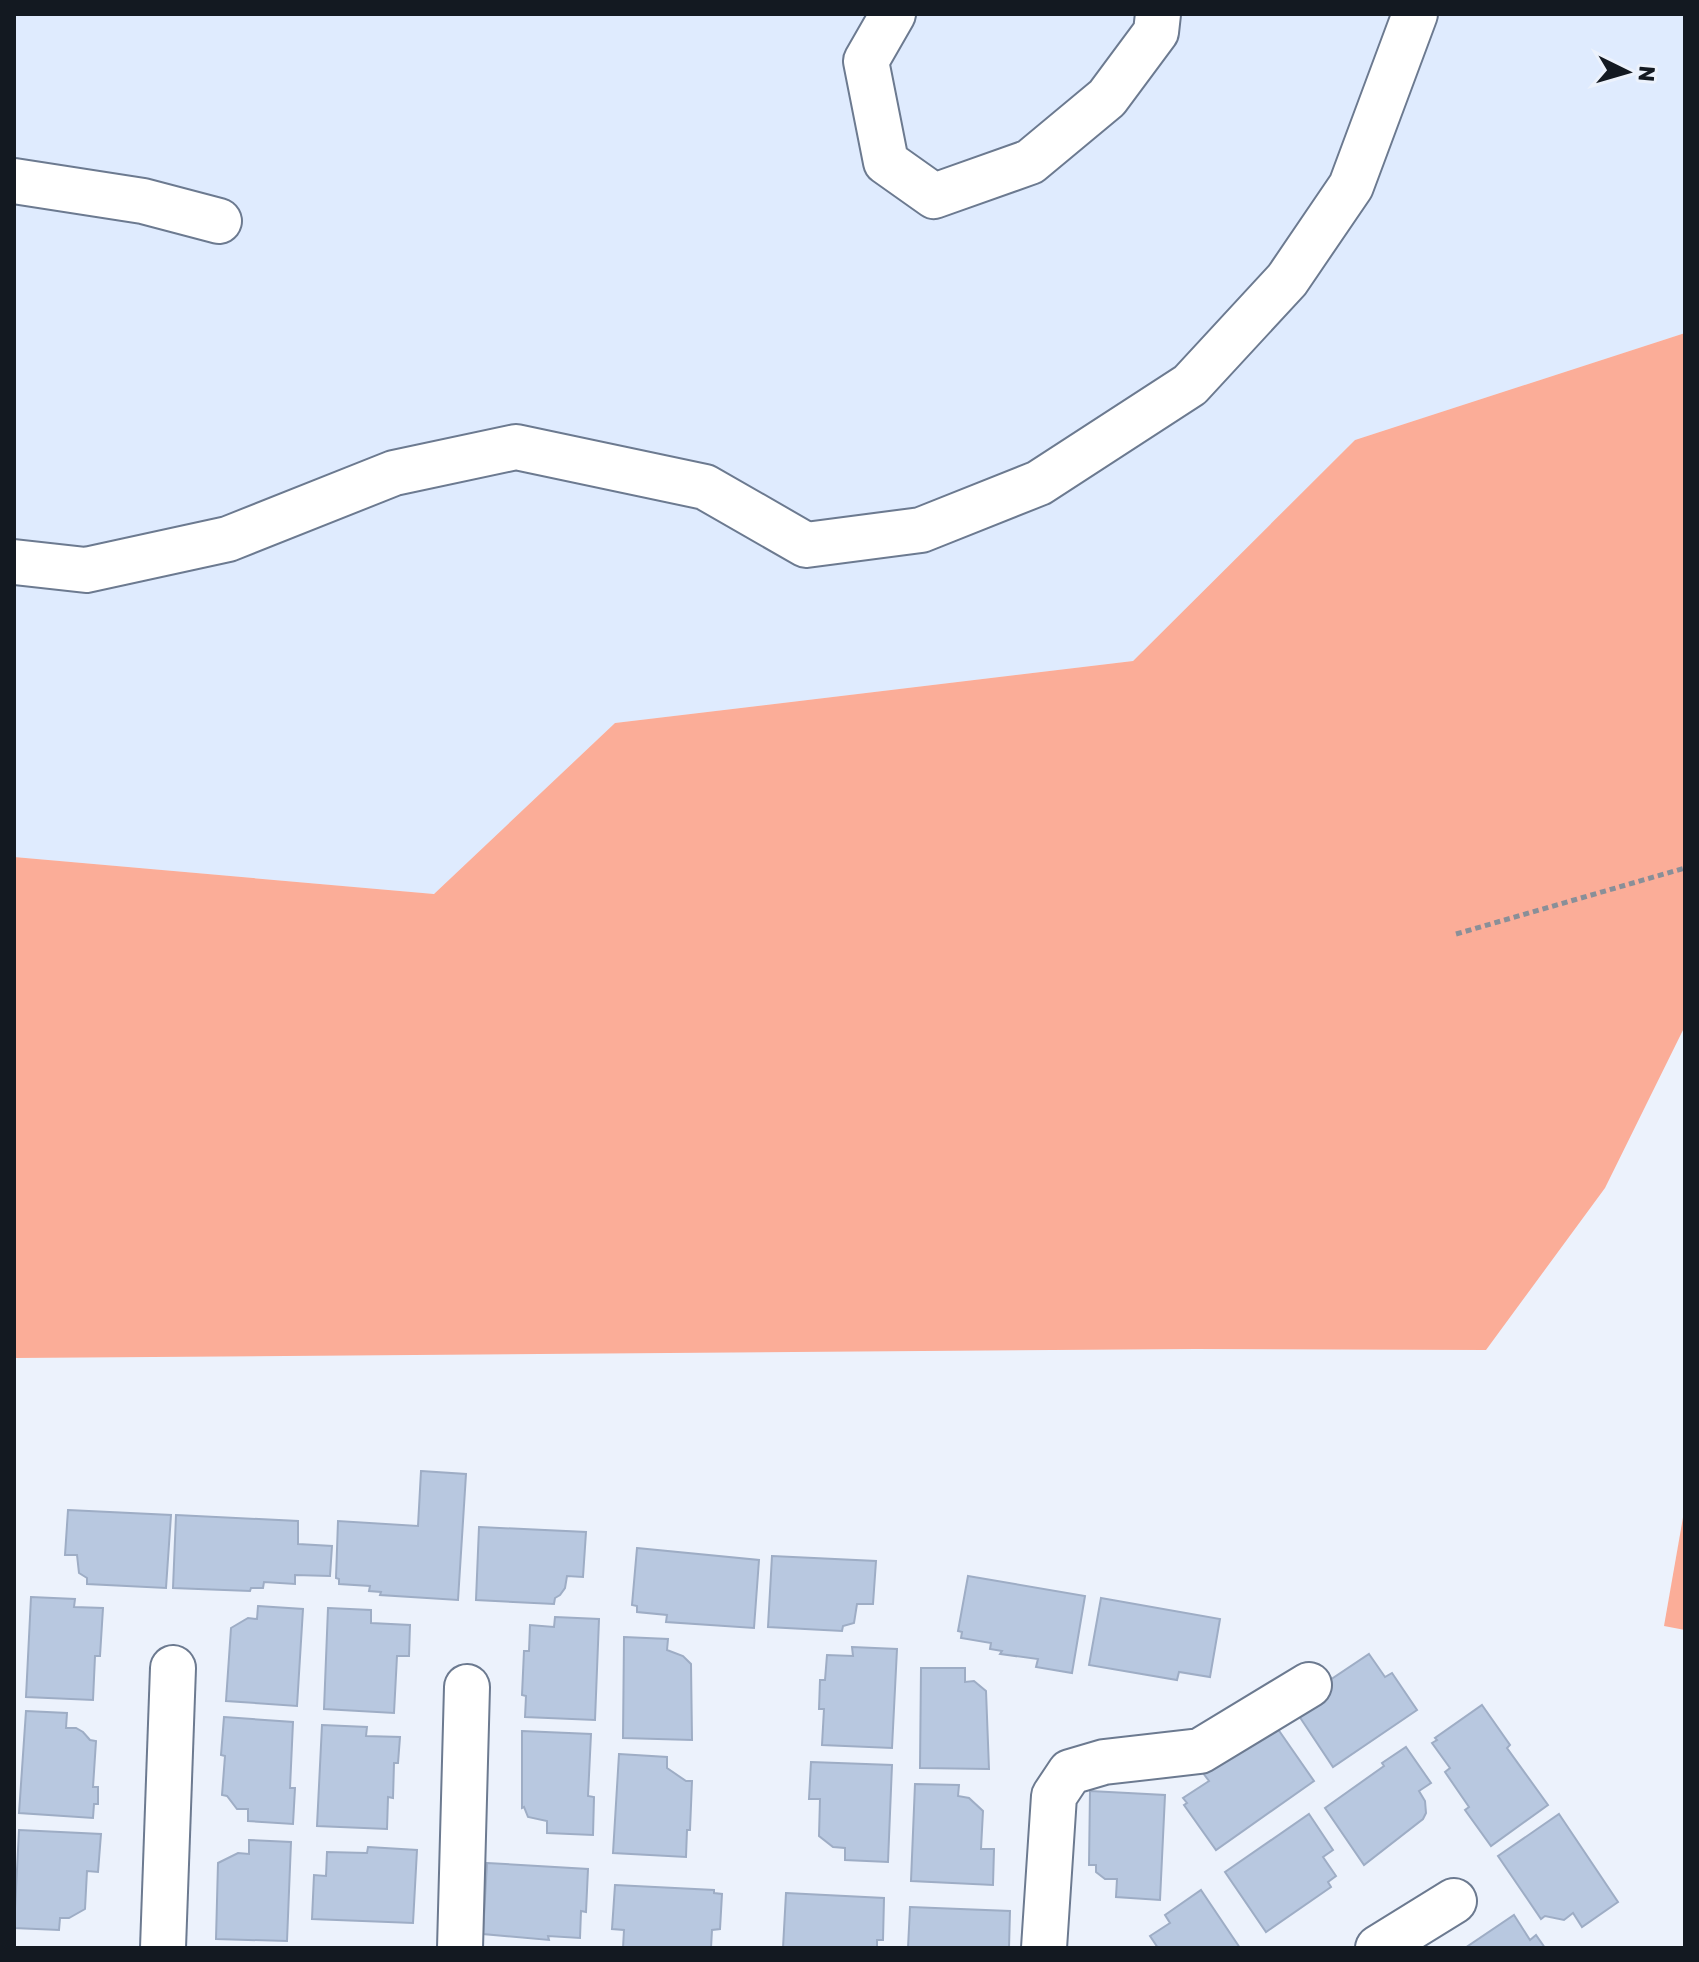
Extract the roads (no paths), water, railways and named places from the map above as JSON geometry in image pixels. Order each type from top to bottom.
[{"type":"lane","points":[[893,14],[866,61],[886,162],[934,196],[1030,162],[1107,98],[1156,32],[1158,14]]},
{"type":"lane","points":[[14,562],[86,570],[228,539],[394,473],[516,447],[705,487],[806,545],[921,530],[1039,483],[1190,385],[1287,280],[1351,186],[1415,14]]},
{"type":"lane","points":[[14,181],[143,201],[219,221]]},
{"type":"lane","points":[[163,1948],[173,1668]]},
{"type":"lane","points":[[1044,1948],[1054,1796],[1070,1772],[1104,1762],[1200,1751],[1309,1685]]},
{"type":"lane","points":[[460,1948],[467,1687]]},
{"type":"lane","points":[[1378,1948],[1454,1901]]}]
